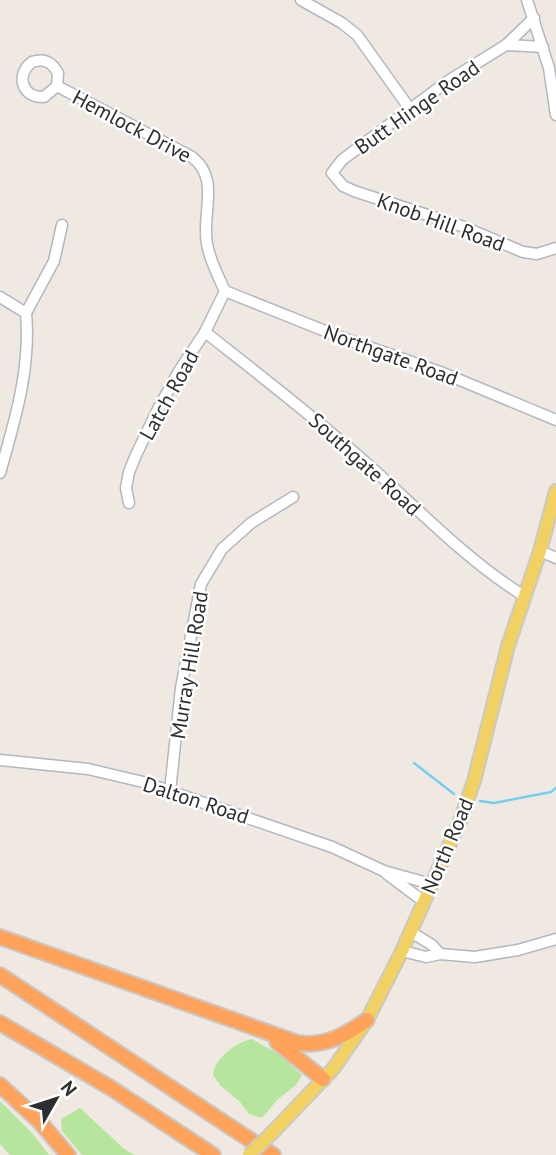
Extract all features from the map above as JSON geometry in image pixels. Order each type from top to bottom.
[{"type":"highway","points":[[0,937],[298,1043],[322,1043],[345,1035],[367,1020]]},
{"type":"highway","points":[[0,975],[273,1155]]},
{"type":"highway","points":[[0,1023],[111,1088],[213,1155]]},
{"type":"highway","points":[[261,1032],[289,1050],[323,1079]]},
{"type":"highway","points":[[0,1085],[40,1122],[68,1155]]},
{"type":"main road","name":"North Road","points":[[249,1155],[337,1063],[367,1020],[411,932],[460,821],[474,780],[508,646],[540,551],[556,491]]},
{"type":"street","points":[[301,0],[342,23],[356,35],[410,109]]},
{"type":"street","points":[[527,0],[549,68],[556,115]]},
{"type":"street","name":"Butt Hinge Road","points":[[332,173],[342,160],[410,109],[506,45],[534,18]]},
{"type":"street","points":[[506,45],[543,47]]},
{"type":"street","name":"Hemlock Drive","points":[[57,86],[192,156],[203,167],[209,191],[205,224],[207,245],[225,291]]},
{"type":"street","name":"Knob Hill Road","points":[[332,173],[338,181],[354,191],[464,227],[508,247],[533,254],[556,248]]},
{"type":"street","points":[[0,473],[5,438],[27,363],[26,313],[54,261],[62,225]]},
{"type":"street","name":"Latch Road","points":[[129,503],[126,488],[136,455],[225,291]]},
{"type":"street","name":"Northgate Road","points":[[225,291],[340,337],[443,373],[556,420]]},
{"type":"street","points":[[0,297],[26,313]]},
{"type":"street","name":"Southgate Road","points":[[205,332],[314,418],[436,528],[524,596]]},
{"type":"street","name":"Murray Hill Road","points":[[170,791],[181,688],[201,584],[222,549],[251,523],[293,497]]},
{"type":"street","points":[[540,551],[556,558]]},
{"type":"street","name":"Dalton Road","points":[[0,760],[88,769],[170,791],[332,847],[384,871],[431,884]]},
{"type":"street","name":"Dalton Road","points":[[384,871],[424,901]]},
{"type":"street","points":[[411,932],[432,945],[440,954]]},
{"type":"street","points":[[402,951],[426,957],[440,954],[475,957],[518,950],[556,939]]},
{"type":"green space","points":[[252,1039],[280,1055],[302,1075],[296,1085],[277,1100],[262,1118],[249,1114],[213,1075],[217,1063],[227,1052]]},
{"type":"green space","points":[[0,1101],[32,1133],[49,1155],[10,1155],[0,1144]]},
{"type":"green space","points":[[80,1108],[134,1155],[82,1155],[62,1131],[61,1119]]},
{"type":"waterway","points":[[414,763],[454,794]]},
{"type":"waterway","points":[[480,801],[494,803],[551,792],[556,788]]}]
